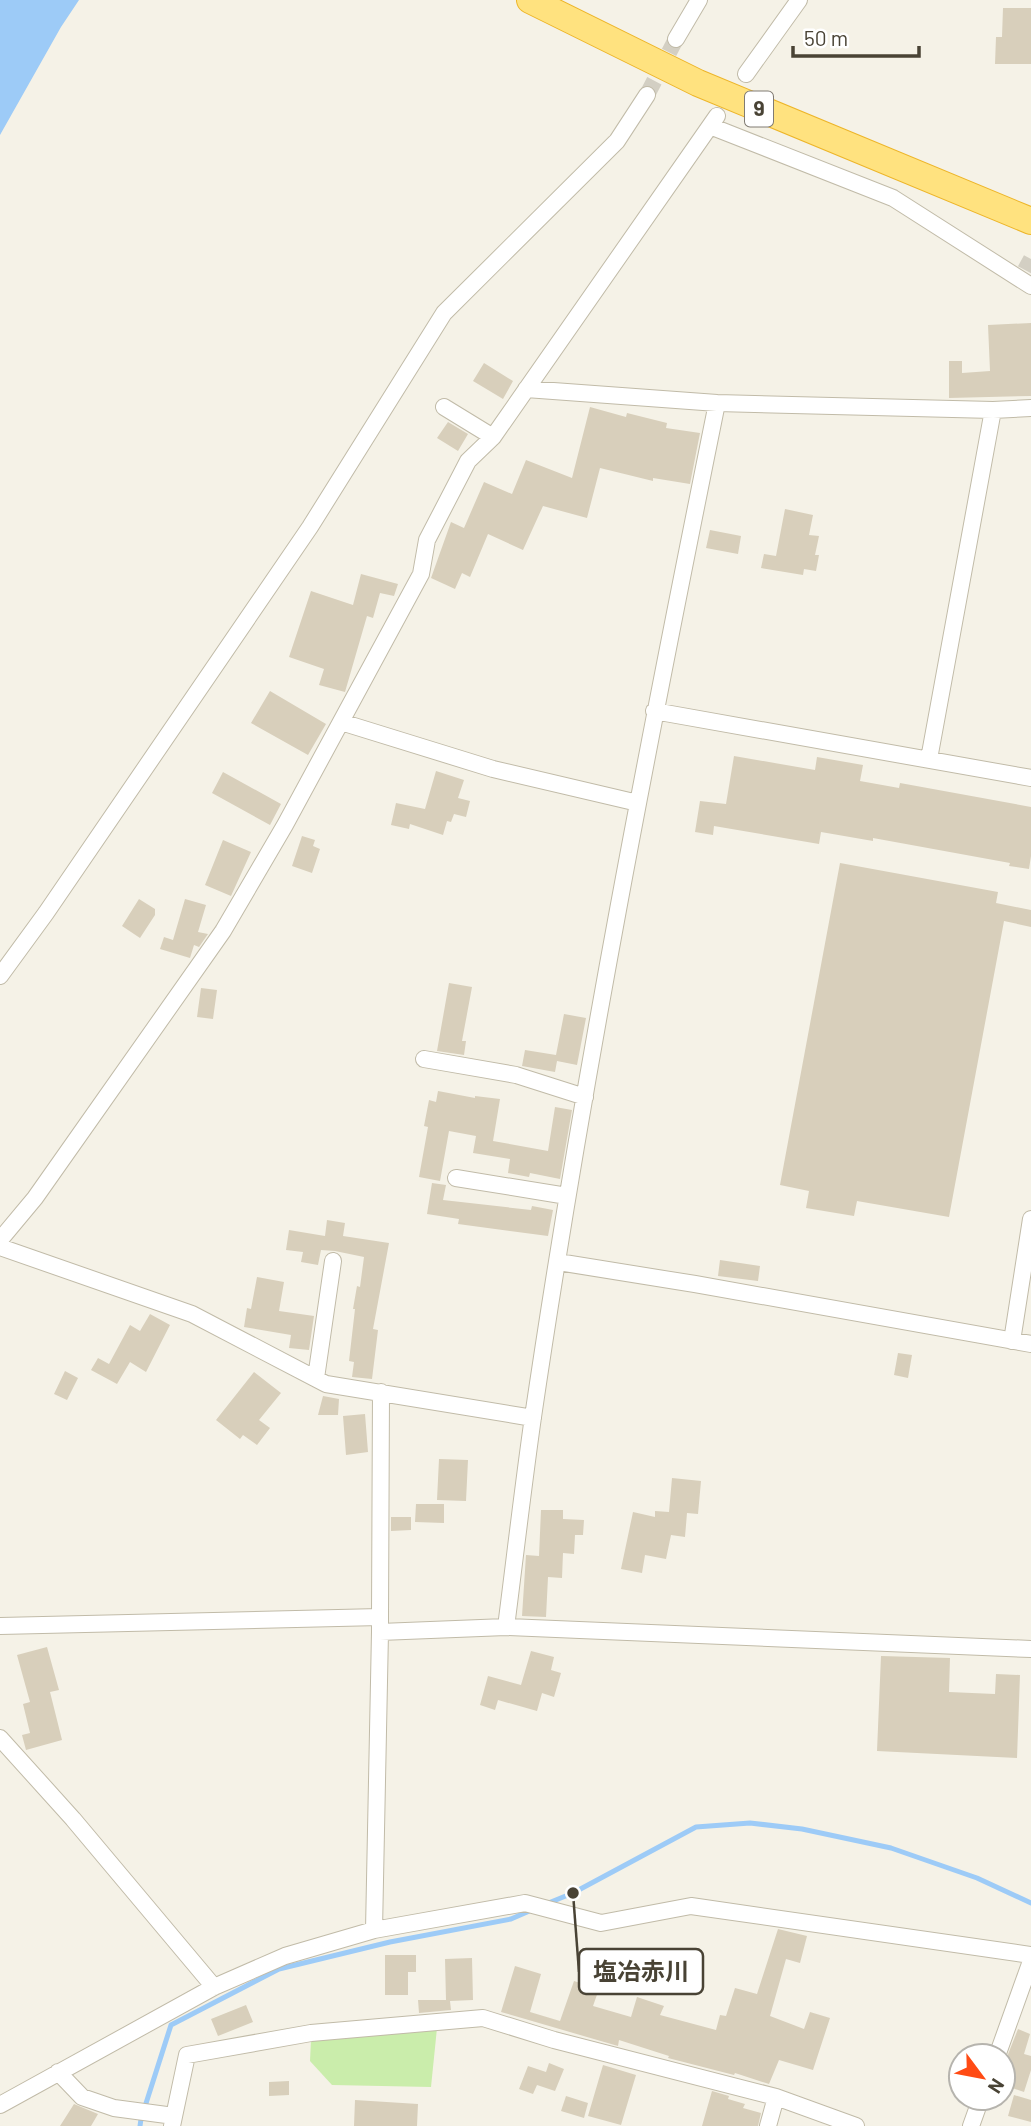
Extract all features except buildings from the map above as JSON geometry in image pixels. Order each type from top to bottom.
[{"type":"highway","name":"9","points":[[530,0],[711,89],[1031,221]]},
{"type":"highway","name":"9","points":[[940,182],[1031,238]]},
{"type":"street","points":[[676,39],[699,0]]},
{"type":"street","points":[[746,74],[799,0]]},
{"type":"street","points":[[0,976],[54,902],[310,527],[444,313],[617,141],[647,95]]},
{"type":"street","points":[[0,1240],[35,1198],[223,931],[421,574],[427,540],[468,461],[494,437],[713,121],[893,198],[1025,279]]},
{"type":"street","points":[[526,389],[717,403],[993,410],[1031,408]]},
{"type":"street","points":[[506,1627],[533,1418],[584,1097],[654,711],[717,403]]},
{"type":"street","points":[[444,407],[494,437]]},
{"type":"street","points":[[929,759],[993,410]]},
{"type":"street","points":[[654,711],[1031,778]]},
{"type":"street","points":[[341,722],[493,769],[638,803]]},
{"type":"street","points":[[424,1059],[516,1075],[584,1097]]},
{"type":"street","points":[[456,1178],[567,1196]]},
{"type":"street","points":[[1012,1341],[1031,1219]]},
{"type":"street","points":[[0,1247],[192,1314],[326,1384],[533,1418]]},
{"type":"street","points":[[316,1378],[333,1261]]},
{"type":"street","points":[[558,1262],[1031,1344]]},
{"type":"street","points":[[374,1930],[381,1392]]},
{"type":"street","points":[[0,1626],[380,1624],[1031,1649]]},
{"type":"street","points":[[0,1738],[73,1819],[214,1987]]},
{"type":"street","points":[[0,2105],[214,1987],[285,1956],[374,1930],[524,1903],[601,1923],[691,1906],[1031,1955]]},
{"type":"street","points":[[1002,2042],[1031,1961]]},
{"type":"street","points":[[58,2072],[82,2097],[114,2108],[173,2121],[187,2055],[311,2033],[483,2018],[554,2040],[776,2097],[856,2126]]},
{"type":"street","points":[[768,2126],[776,2097]]},
{"type":"green space","points":[[437,2028],[431,2087],[332,2085],[310,2061],[311,2040]]},
{"type":"water","points":[[0,0],[79,0],[0,135]]},
{"type":"waterway","points":[[546,1904],[573,1893],[696,1827],[750,1823],[802,1829],[891,1848],[977,1878],[1031,1903]]},
{"type":"waterway","points":[[140,2126],[171,2025],[279,1969],[390,1942],[511,1919],[534,1909]]},
{"type":"tunnel","points":[[647,95],[676,39]]},
{"type":"tunnel","points":[[1025,270],[1031,259]]},
{"type":"place","name":"塩冶赤川","points":[[573,1893]]}]
